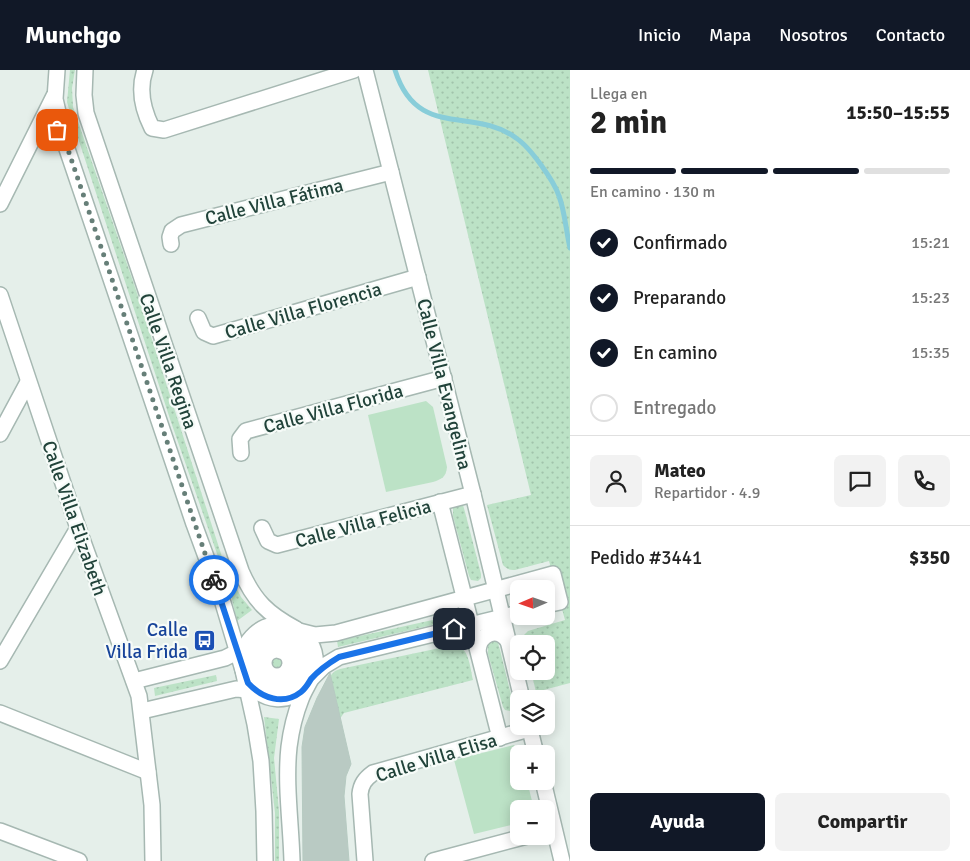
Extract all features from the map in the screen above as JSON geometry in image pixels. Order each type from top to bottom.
[{"type":"street","name":"Calle Villa Regina","points":[[56,70],[56,110],[62,132],[184,496],[223,603],[238,652],[281,664]]},
{"type":"street","name":"Calle Villa Regina","points":[[85,70],[84,95],[86,113],[241,571],[247,585],[270,614],[281,664]]},
{"type":"street","points":[[145,70],[142,96],[146,116],[152,128],[164,130],[354,70]]},
{"type":"street","name":"Calle Villa Evangelina","points":[[365,70],[497,581],[498,616],[519,690]]},
{"type":"street","points":[[0,204],[51,104],[55,92]]},
{"type":"street","points":[[36,132],[46,128],[62,132]]},
{"type":"street","name":"Calle Villa Fátima","points":[[171,244],[170,237],[172,231],[181,225],[391,172]]},
{"type":"street","name":"Calle Villa Florencia","points":[[198,318],[204,332],[213,336],[418,277]]},
{"type":"street","name":"Calle Villa Elizabeth","points":[[0,296],[78,528],[134,682],[142,711],[154,843],[153,861]]},
{"type":"street","name":"Calle Villa Florida","points":[[241,453],[240,439],[246,431],[444,378]]},
{"type":"street","points":[[0,434],[28,382]]},
{"type":"street","name":"Calle Villa Felicia","points":[[262,528],[268,541],[277,546],[473,494]]},
{"type":"street","points":[[440,502],[458,593],[454,606],[458,612],[458,619],[478,650],[500,738]]},
{"type":"street","points":[[0,660],[78,528]]},
{"type":"street","points":[[142,711],[230,690],[248,690],[315,635],[336,633],[497,581],[553,574],[554,580]]},
{"type":"street","points":[[458,593],[469,586],[481,586],[488,580],[497,581]]},
{"type":"street","points":[[478,650],[481,640],[490,634],[500,634],[497,581]]},
{"type":"street","points":[[555,582],[560,602],[555,603]]},
{"type":"street","points":[[458,593],[498,616]]},
{"type":"street","points":[[465,629],[498,616]]},
{"type":"street","points":[[249,641],[244,650],[242,661],[324,666],[339,657],[465,629],[498,616]]},
{"type":"street","points":[[134,682],[226,658],[238,652],[256,633],[271,626],[287,626],[281,664],[297,710],[289,747],[292,861]]},
{"type":"street","name":"Calle Villa Regina","points":[[266,861],[261,761],[248,690],[281,664]]},
{"type":"street","points":[[0,713],[148,772]]},
{"type":"street","name":"Calle Villa Elisa","points":[[365,861],[360,794],[361,786],[368,777],[373,773],[510,735]]},
{"type":"street","points":[[0,831],[79,861]]},
{"type":"street","points":[[433,861],[510,841]]},
{"type":"street","points":[[555,841],[562,861]]},
{"type":"green space","points":[[70,70],[75,70],[72,88],[73,107],[136,290],[224,563],[241,597],[252,610],[237,621],[230,591],[171,422],[77,135],[67,102]]},
{"type":"green space","points":[[428,70],[570,70],[570,683],[544,690],[536,690],[533,680],[555,680],[555,635],[524,635],[528,631],[555,625],[555,623],[565,620],[555,580],[549,561],[515,570],[508,569],[503,565],[487,505],[531,495]]},
{"type":"green space","points":[[426,401],[433,407],[447,467],[446,473],[441,479],[433,482],[386,492],[368,415]]},
{"type":"green space","points":[[459,503],[463,505],[481,574],[481,578],[478,581],[471,580],[469,576],[453,516],[453,506]]},
{"type":"green space","points":[[451,616],[453,620],[338,647],[337,641]]},
{"type":"green space","points":[[276,636],[286,638],[294,644],[300,652],[302,662],[300,672],[294,680],[286,686],[276,688],[266,686],[258,680],[252,672],[250,662],[252,652],[258,644],[266,638]]},
{"type":"green space","points":[[494,641],[498,643],[510,691],[510,711],[505,710],[503,707],[488,654],[488,644]]},
{"type":"green space","points":[[454,645],[459,646],[466,653],[473,680],[344,713],[339,720],[305,861],[330,676],[340,669]]},
{"type":"green space","points":[[216,675],[217,681],[155,696],[154,688]]},
{"type":"green space","points":[[264,717],[279,719],[274,758],[279,811],[279,861],[275,861],[275,813]]},
{"type":"green space","points":[[510,746],[510,790],[529,790],[532,800],[510,800],[510,825],[474,834],[454,760]]},
{"type":"building","points":[[330,673],[351,764],[346,776],[344,796],[349,861],[303,861],[302,747],[305,727]]},
{"type":"waterway","points":[[395,70],[405,92],[417,106],[431,114],[499,129],[522,142],[541,165],[559,196],[570,248]]},
{"type":"way so far","points":[[57,130],[62,132],[214,580]]},
{"type":"place","name":"Calle Villa Frida","points":[[204,640]]},
{"type":"route","points":[[214,580],[248,683],[263,696],[270,698],[286,698],[301,692],[324,666],[339,657],[454,629]]}]
